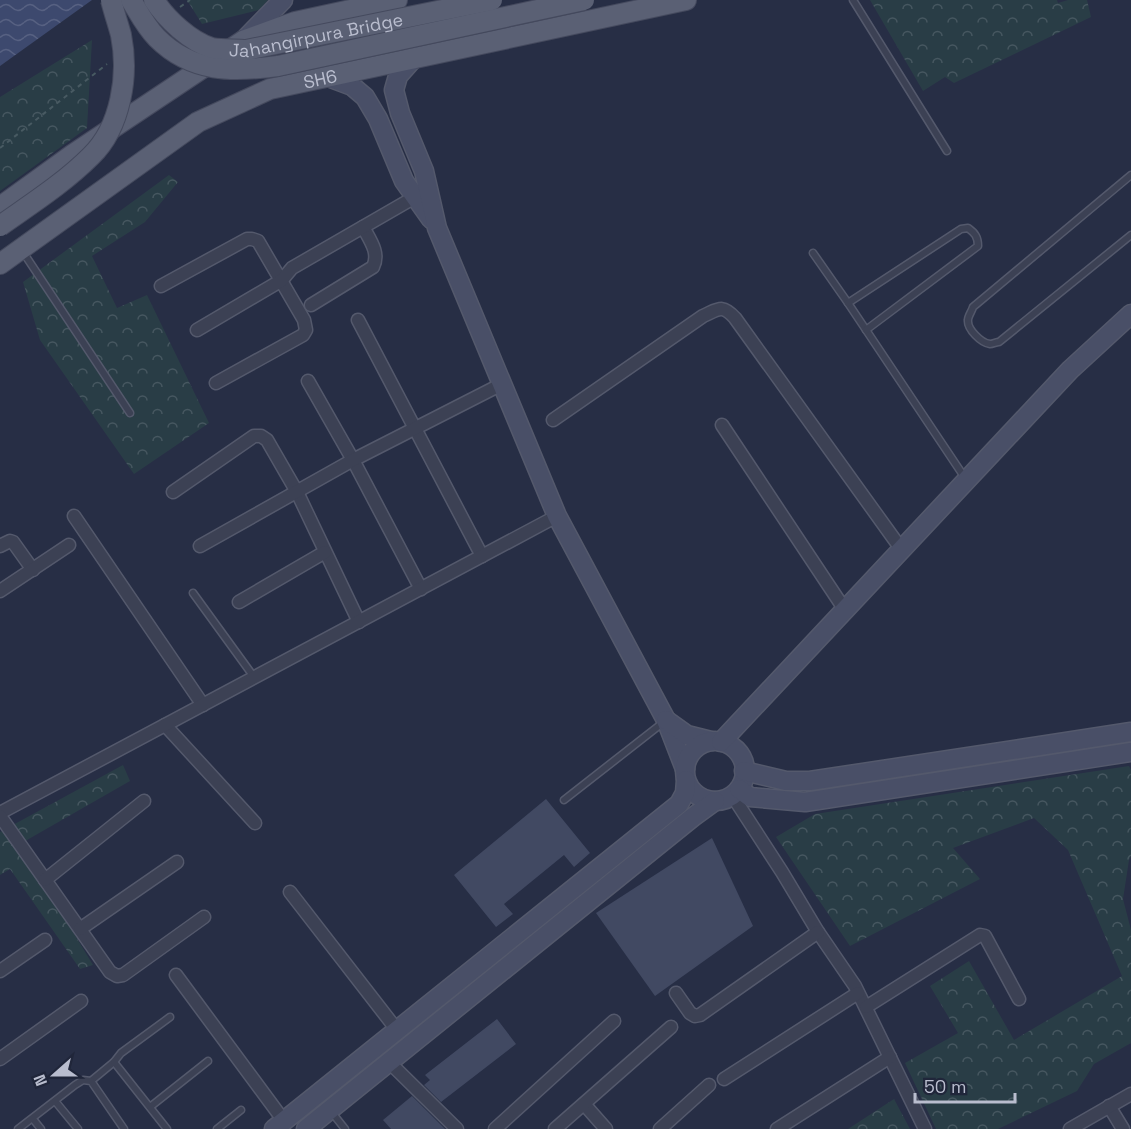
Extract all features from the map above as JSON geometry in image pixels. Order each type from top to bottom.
[{"type":"main road","points":[[0,226],[93,155],[111,129],[120,102],[124,72],[121,36],[111,0]]},
{"type":"main road","name":"Jahangirpura Bridge","points":[[131,0],[157,38],[175,52],[196,63],[220,69],[248,70],[278,66],[584,0]]},
{"type":"main road","name":"Jahangirpura Bridge","points":[[154,0],[172,22],[193,39],[212,48],[246,50],[492,0]]},
{"type":"main road","points":[[0,207],[72,155],[243,41],[295,22],[391,0]]},
{"type":"main road","name":"SH6","points":[[0,264],[198,122],[270,89],[686,0]]},
{"type":"street","points":[[243,41],[283,0]]},
{"type":"street","points":[[391,0],[414,58],[398,76],[394,90],[400,113],[424,171],[437,228],[557,516],[666,720],[690,789],[697,796],[706,800],[729,795],[805,802],[1131,753]]},
{"type":"street","points":[[317,17],[328,77],[352,86],[365,97],[378,119],[404,181],[437,228]]},
{"type":"street","points":[[197,330],[282,280],[292,268],[415,197]]},
{"type":"street","points":[[311,305],[373,267],[376,254],[363,227]]},
{"type":"street","points":[[161,286],[252,238],[258,241],[282,280],[304,320],[306,330],[303,335],[216,383]]},
{"type":"street","points":[[553,420],[703,316],[720,308],[728,310],[902,550]]},
{"type":"street","points":[[176,975],[279,1125],[680,804],[685,793],[687,759],[693,751],[701,744],[716,742],[750,713],[1070,370],[1131,314]]},
{"type":"street","points":[[358,320],[482,556]]},
{"type":"street","points":[[309,381],[421,590]]},
{"type":"street","points":[[200,546],[353,460],[502,384]]},
{"type":"street","points":[[722,425],[845,610]]},
{"type":"street","points":[[173,492],[254,436],[261,436],[267,440],[297,492],[359,622]]},
{"type":"street","points":[[74,516],[203,705]]},
{"type":"street","points":[[204,917],[123,975],[117,976],[110,972],[0,814],[557,516]]},
{"type":"street","points":[[0,546],[12,542],[33,570]]},
{"type":"street","points":[[0,591],[69,545]]},
{"type":"street","points":[[239,602],[325,552]]},
{"type":"street","points":[[306,1129],[693,817],[729,795],[743,780],[743,737],[750,713]]},
{"type":"street","points":[[666,720],[687,735],[731,746],[738,753],[744,766],[786,781],[810,781],[1131,732]]},
{"type":"street","points":[[165,725],[255,823]]},
{"type":"street","points":[[729,795],[782,872],[818,932],[855,986],[925,1129]]},
{"type":"street","points":[[45,880],[144,801]]},
{"type":"street","points":[[80,929],[177,862]]},
{"type":"street","points":[[290,892],[397,1030]]},
{"type":"street","points":[[676,993],[690,1013],[695,1016],[700,1015],[818,932]]},
{"type":"street","points":[[866,1007],[980,935],[985,936],[1020,999]]},
{"type":"street","points":[[0,971],[45,940]]},
{"type":"street","points":[[724,1079],[858,993]]},
{"type":"street","points":[[0,1059],[81,1001]]},
{"type":"street","points":[[495,1129],[614,1021]]},
{"type":"street","points":[[555,1129],[671,1027]]},
{"type":"street","points":[[777,1129],[890,1057]]},
{"type":"street","points":[[389,1062],[457,1129]]},
{"type":"street","points":[[660,1129],[709,1085]]},
{"type":"street","points":[[1070,1129],[1131,1094]]},
{"type":"street","points":[[584,1104],[606,1129]]},
{"type":"street","points":[[1109,1106],[1123,1129]]},
{"type":"lane","points":[[853,0],[947,151]]},
{"type":"lane","points":[[1131,175],[973,307],[968,319],[970,328],[981,340],[989,344],[999,342],[1131,235]]},
{"type":"lane","points":[[848,303],[961,229],[968,228],[974,232],[978,246],[866,330]]},
{"type":"lane","points":[[21,249],[130,413]]},
{"type":"lane","points":[[813,253],[967,481]]},
{"type":"lane","points":[[193,593],[254,678]]},
{"type":"lane","points":[[564,800],[666,720]]},
{"type":"lane","points":[[18,1129],[75,1085],[83,1080],[91,1081],[114,1062],[121,1053],[170,1017]]},
{"type":"lane","points":[[150,1107],[208,1060]]},
{"type":"lane","points":[[114,1062],[167,1129]]},
{"type":"lane","points":[[91,1081],[124,1129]]},
{"type":"lane","points":[[55,1101],[78,1129]]},
{"type":"lane","points":[[217,1129],[241,1110]]},
{"type":"lane","points":[[330,1110],[345,1129]]},
{"type":"lane","points":[[33,1119],[41,1129]]},
{"type":"path","points":[[181,7],[190,0]]},
{"type":"path","points":[[0,148],[108,63]]},
{"type":"green space","points":[[187,0],[268,0],[259,10],[202,24]]},
{"type":"green space","points":[[870,0],[1057,0],[1058,3],[1068,0],[1087,0],[1091,17],[954,83],[945,77],[923,91]]},
{"type":"green space","points":[[92,40],[87,128],[0,191],[0,97]]},
{"type":"green space","points":[[169,175],[178,182],[145,222],[92,256],[117,308],[147,295],[209,423],[134,474],[40,340],[23,282]]},
{"type":"green space","points":[[123,765],[130,781],[20,844],[93,965],[80,969],[10,869],[0,875],[0,832]]},
{"type":"green space","points":[[1129,766],[1131,770],[1131,856],[1123,899],[1131,930],[1131,1043],[1094,1064],[1077,1091],[998,1129],[936,1129],[905,1063],[958,1033],[930,986],[969,961],[1014,1040],[1122,976],[1068,850],[1034,818],[953,848],[980,879],[850,946],[776,837],[815,814]]},
{"type":"green space","points":[[894,1099],[910,1129],[848,1129]]},
{"type":"water","points":[[0,0],[92,0],[0,66]]},
{"type":"building","points":[[546,799],[590,853],[574,867],[564,855],[504,904],[513,914],[496,927],[454,875]]},
{"type":"building","points":[[712,838],[753,926],[655,996],[596,913]]},
{"type":"building","points":[[497,1019],[516,1044],[441,1102],[424,1085],[430,1080],[425,1075]]},
{"type":"building","points":[[412,1096],[445,1129],[391,1129],[383,1120]]}]
